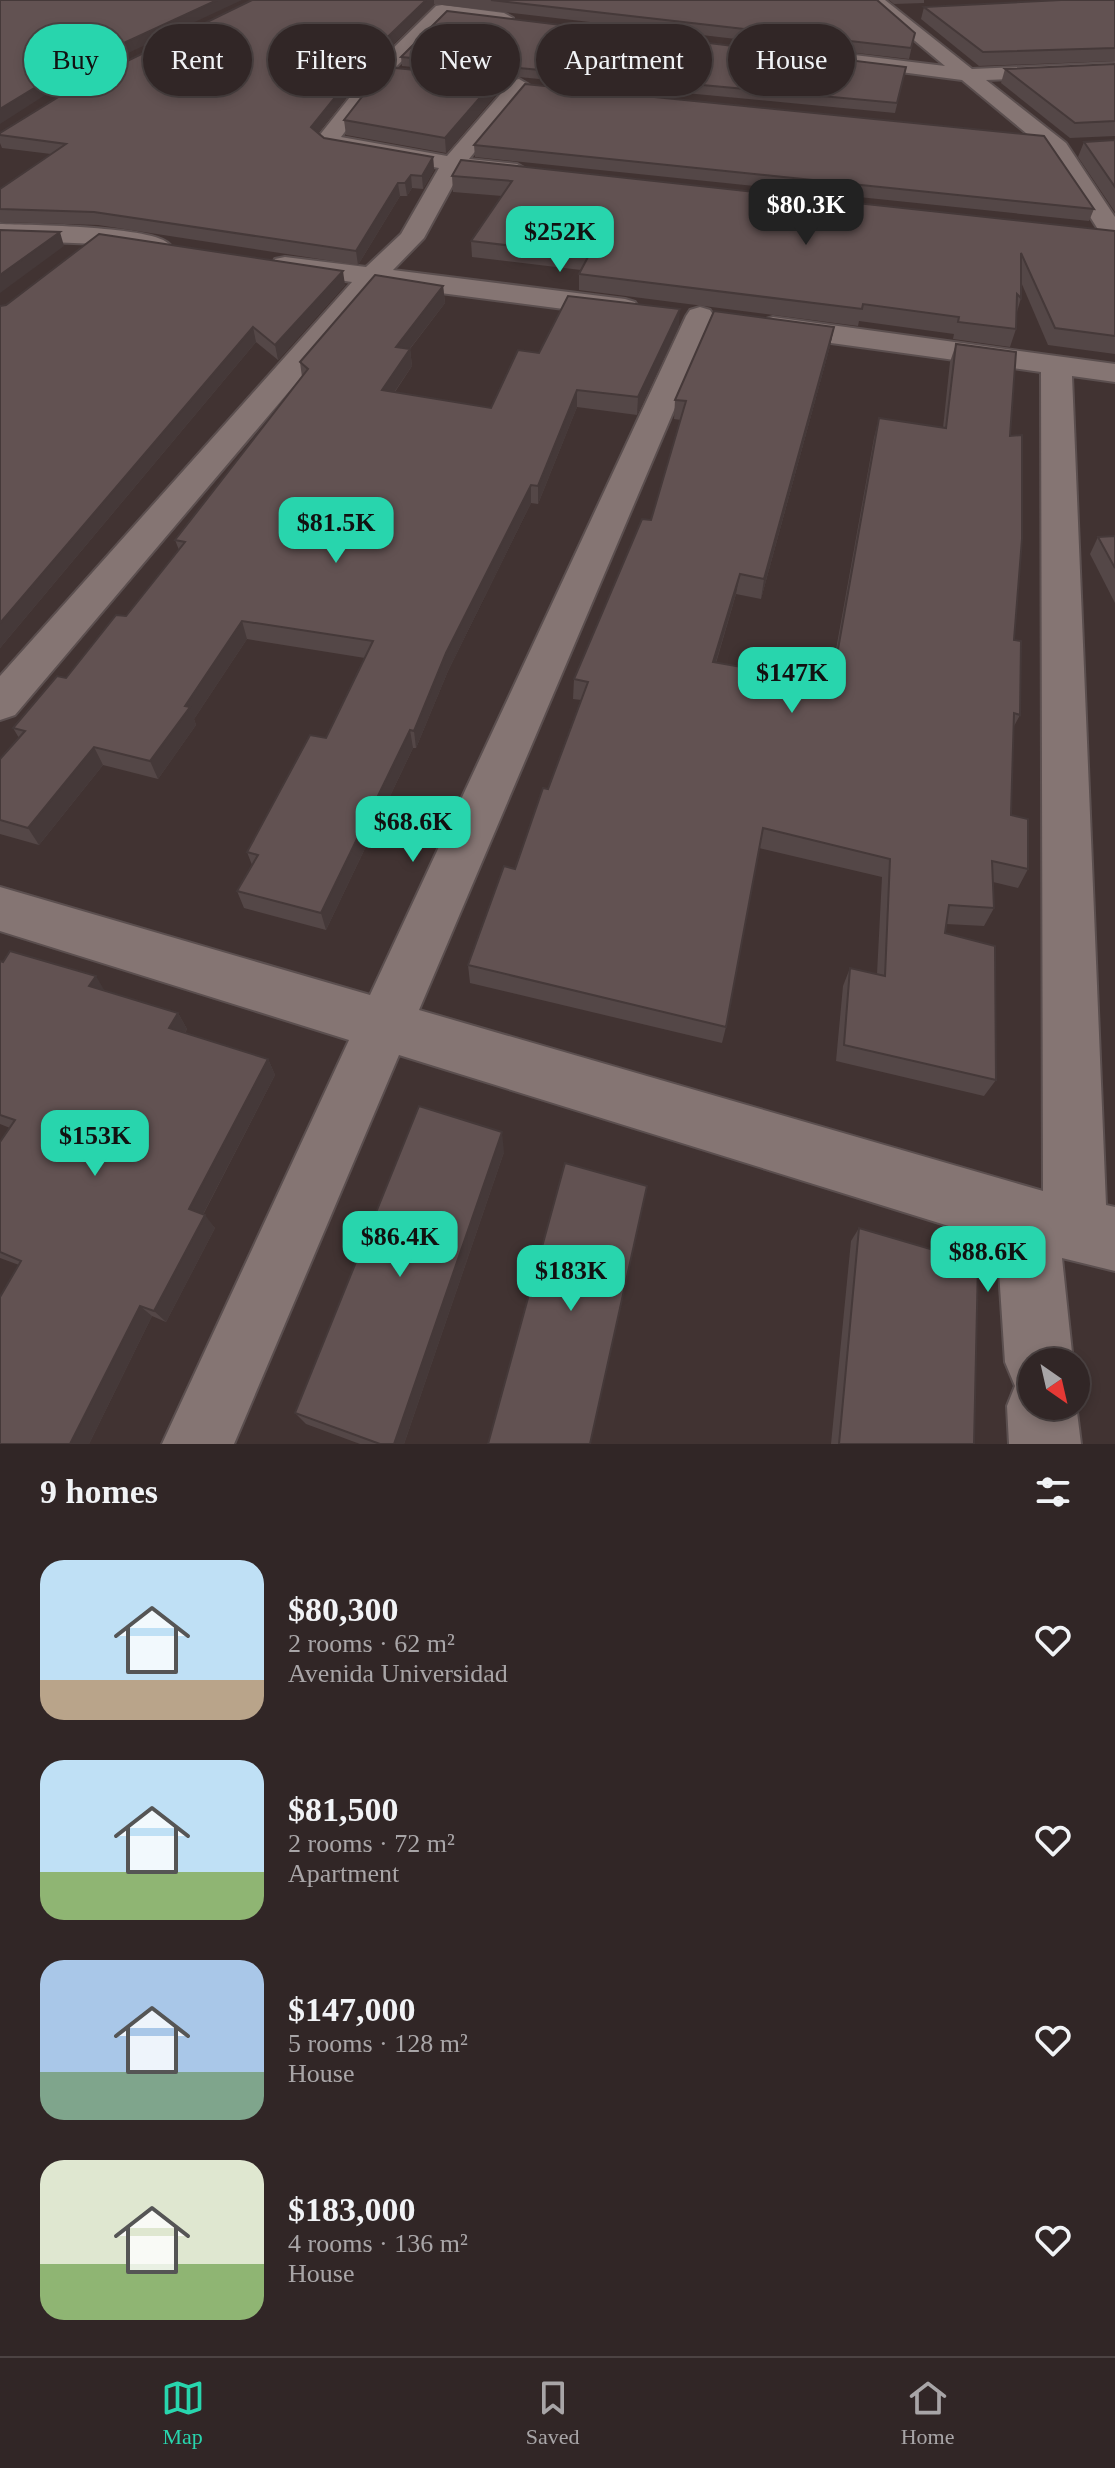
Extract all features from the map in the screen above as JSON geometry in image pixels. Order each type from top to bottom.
[{"type":"street","points":[[881,6],[919,11]]},
{"type":"street","points":[[881,6],[1050,142],[1114,236]]},
{"type":"street","points":[[395,57],[442,10],[519,20]]},
{"type":"street","points":[[855,61],[967,75],[1115,69]]},
{"type":"street","points":[[395,73],[411,75]]},
{"type":"street","points":[[361,96],[326,141],[453,164],[548,174]]},
{"type":"street","points":[[0,704],[370,278],[411,238],[453,164],[506,96]]},
{"type":"street","points":[[1011,134],[1086,147]]},
{"type":"street","points":[[0,232],[98,236],[188,250]]},
{"type":"street","points":[[1081,232],[1114,236]]},
{"type":"street","points":[[61,264],[98,236]]},
{"type":"street","points":[[264,262],[1115,373]]},
{"type":"street","points":[[198,1444],[382,1023],[700,317]]},
{"type":"street","points":[[1042,1348],[1072,1229],[1056,365]]},
{"type":"street","points":[[0,909],[1072,1229]]},
{"type":"street","points":[[1043,1420],[1045,1444]]},
{"type":"building","points":[[0,0],[217,0],[165,24],[143,24],[143,34],[127,42],[127,24],[24,24],[24,94],[0,109]]},
{"type":"building","points":[[252,0],[426,0],[395,30],[395,24],[268,24],[268,96],[336,96],[311,127],[324,138],[433,157],[422,176],[411,175],[405,183],[398,183],[356,251],[94,212],[0,209],[0,189],[66,144],[0,133],[60,96],[127,96],[127,61],[143,53],[143,96],[252,96],[252,24],[203,24]]},
{"type":"building","points":[[491,0],[877,0],[915,33],[911,48],[855,42],[855,24],[728,24],[728,27]]},
{"type":"building","points":[[1115,0],[1115,48],[983,52],[924,7]]},
{"type":"building","points":[[447,11],[554,24],[536,24],[536,70],[520,68],[520,24],[434,24]]},
{"type":"building","points":[[712,43],[728,45],[728,87],[712,86]]},
{"type":"building","points":[[411,47],[411,58],[401,57]]},
{"type":"building","points":[[855,61],[906,67],[897,103],[822,96],[855,96]]},
{"type":"building","points":[[1115,64],[1115,121],[1075,123],[1005,69]]},
{"type":"building","points":[[395,68],[411,70],[411,96],[481,96],[445,138],[344,120],[363,96],[395,96]]},
{"type":"building","points":[[525,84],[536,85],[536,96],[645,96],[1044,136],[1094,209],[474,145],[515,96],[520,96]]},
{"type":"building","points":[[1115,140],[1115,187],[1084,142]]},
{"type":"building","points":[[461,160],[1115,231],[1115,336],[1055,328],[1021,253],[1021,298],[1017,294],[1016,329],[958,322],[959,317],[863,304],[862,309],[579,274],[589,255],[471,241],[512,181],[452,176]]},
{"type":"building","points":[[0,230],[60,232],[0,275]]},
{"type":"building","points":[[99,234],[343,271],[275,345],[253,327],[0,623],[0,306],[6,305]]},
{"type":"building","points":[[375,275],[443,286],[396,347],[410,349],[382,390],[491,408],[518,350],[539,353],[568,296],[680,309],[638,397],[577,390],[538,486],[531,485],[446,653],[414,731],[410,730],[321,913],[237,891],[258,855],[247,852],[310,735],[326,738],[373,641],[242,621],[185,706],[190,707],[150,761],[94,747],[28,828],[0,820],[0,759],[25,731],[13,728],[57,676],[66,678],[116,615],[126,616],[185,542],[175,540],[308,369],[300,362]]},
{"type":"building","points":[[714,311],[834,327],[764,579],[740,574],[713,662],[832,683],[879,418],[946,428],[956,344],[1016,352],[1010,436],[1022,435],[1022,539],[1014,640],[1021,641],[1020,715],[1014,713],[1011,815],[1028,819],[1028,869],[992,861],[994,908],[949,905],[945,933],[995,946],[996,1080],[844,1045],[850,968],[885,976],[890,859],[763,828],[726,1027],[468,965],[504,866],[515,869],[543,788],[548,789],[588,682],[574,679],[642,519],[651,520],[686,401],[675,400]]},
{"type":"building","points":[[1115,536],[1115,568],[1098,537]]},
{"type":"building","points":[[10,951],[96,976],[89,986],[178,1013],[169,1028],[268,1059],[189,1209],[205,1215],[154,1311],[140,1306],[70,1444],[0,1444],[0,1297],[21,1261],[0,1252],[0,1142],[15,1120],[0,1115],[0,961],[3,962]]},
{"type":"building","points":[[419,1106],[502,1132],[394,1444],[380,1444],[295,1413]]},
{"type":"building","points":[[565,1163],[647,1186],[590,1444],[488,1444]]},
{"type":"building","points":[[859,1228],[978,1263],[974,1444],[839,1444]]}]
